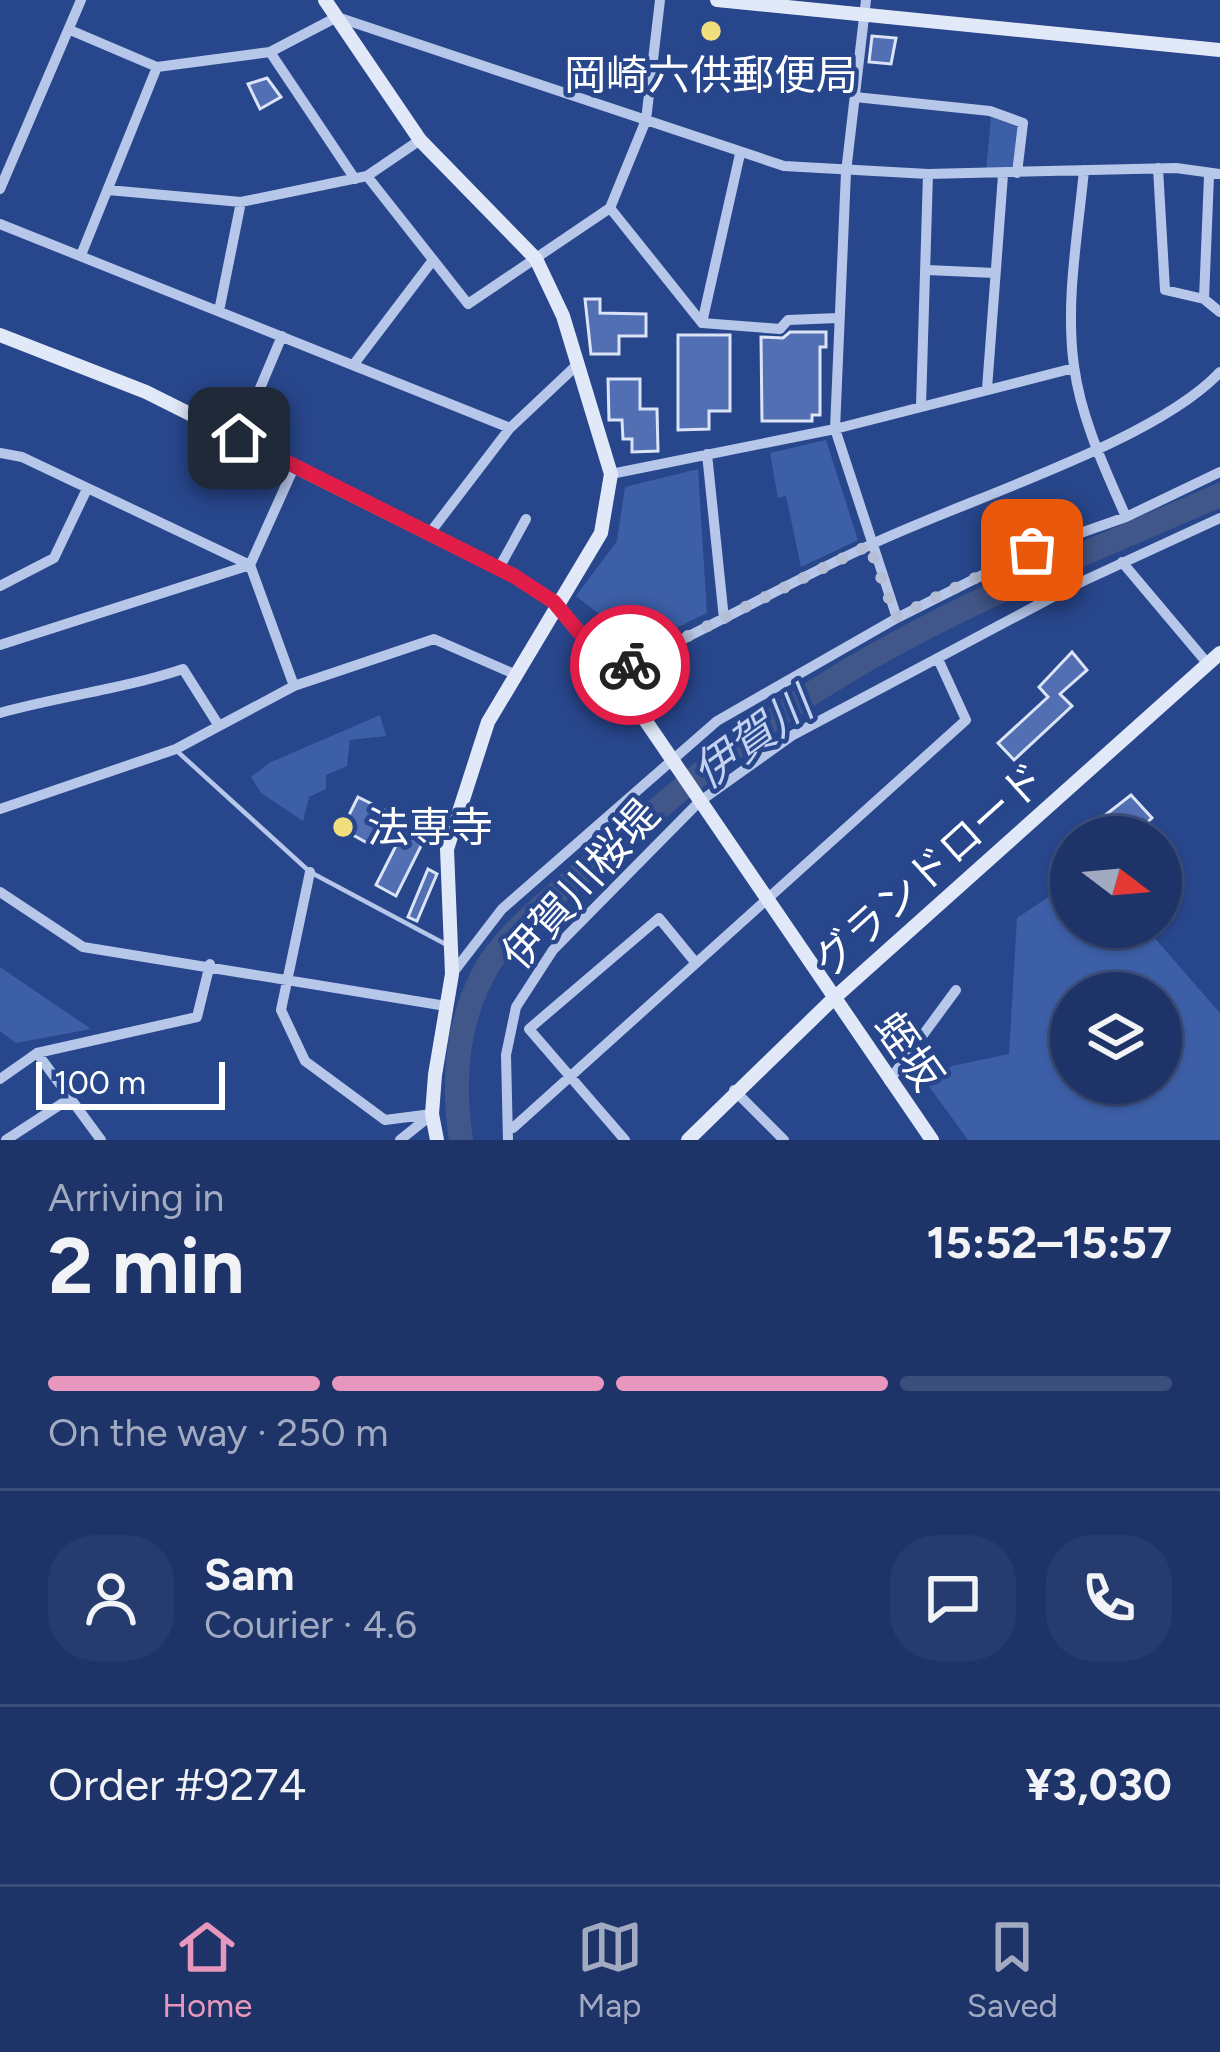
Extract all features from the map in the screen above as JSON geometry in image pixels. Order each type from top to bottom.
[{"type":"street","points":[[0,189],[81,0]]},
{"type":"street","points":[[325,0],[420,140],[536,259],[579,363],[611,474],[601,533],[554,602],[488,722],[447,849],[452,974],[432,1114],[437,1140]]},
{"type":"street","points":[[270,52],[361,177],[468,304],[610,208],[646,120],[660,0]]},
{"type":"street","points":[[717,0],[1220,50]]},
{"type":"street","points":[[866,0],[846,172],[835,429],[896,617]]},
{"type":"street","points":[[70,29],[157,68],[270,52],[337,17],[784,166],[1003,175],[1158,168],[1214,175],[1204,299]]},
{"type":"street","points":[[81,255],[157,68]]},
{"type":"street","points":[[855,97],[990,111],[1023,123],[1017,173]]},
{"type":"street","points":[[108,190],[241,202],[361,177],[420,140]]},
{"type":"street","points":[[702,323],[740,154]]},
{"type":"street","points":[[1158,168],[1165,290],[1204,299],[1220,312]]},
{"type":"street","points":[[1084,170],[1071,310],[1074,368],[1095,448],[1126,517]]},
{"type":"street","points":[[921,406],[928,174]]},
{"type":"street","points":[[987,389],[1003,175]]},
{"type":"street","points":[[219,311],[241,202]]},
{"type":"street","points":[[610,208],[702,323],[780,329],[788,320],[838,318]]},
{"type":"street","points":[[0,224],[510,428]]},
{"type":"street","points":[[354,364],[434,260]]},
{"type":"street","points":[[927,270],[995,273]]},
{"type":"street","name":"蛭坂","points":[[0,335],[56,352],[239,438],[499,568],[554,602],[613,673],[764,901],[932,1140]]},
{"type":"street","points":[[239,438],[281,336]]},
{"type":"street","points":[[429,534],[510,428],[579,363]]},
{"type":"street","points":[[611,474],[835,429],[1074,368]]},
{"type":"street","points":[[613,673],[869,545],[1095,448],[1202,392],[1220,372]]},
{"type":"street","points":[[707,454],[724,620]]},
{"type":"street","points":[[3,458],[250,565]]},
{"type":"street","points":[[294,686],[250,565],[295,465]]},
{"type":"street","name":"伊賀川桜堤","points":[[452,974],[502,909],[717,721],[896,617],[1032,550],[1126,517],[1220,472]]},
{"type":"street","points":[[0,586],[54,558],[86,491]]},
{"type":"street","name":"伊賀川桜堤","points":[[511,1134],[506,1055],[524,993],[554,950],[699,802],[793,735],[1122,562],[1220,518]]},
{"type":"street","points":[[499,568],[526,519]]},
{"type":"street","points":[[1122,562],[1216,664]]},
{"type":"street","points":[[0,645],[250,565]]},
{"type":"street","points":[[0,809],[176,749],[294,686],[434,638],[512,674]]},
{"type":"street","points":[[511,1134],[966,719],[938,659]]},
{"type":"street","name":"グランドロード","points":[[688,1140],[734,1090],[832,1000],[1216,664]]},
{"type":"street","points":[[0,713],[63,695],[126,688],[183,669],[219,726]]},
{"type":"street","points":[[310,872],[281,1010],[305,1061],[385,1120],[432,1114]]},
{"type":"street","points":[[0,892],[82,947],[210,964],[285,982],[446,1006]]},
{"type":"street","points":[[625,1140],[529,1029],[658,918],[695,962]]},
{"type":"street","points":[[0,1079],[37,1053],[197,1017],[210,964]]},
{"type":"street","points":[[889,1081],[956,990]]},
{"type":"street","points":[[37,1053],[100,1140]]},
{"type":"street","points":[[734,1090],[784,1140]]},
{"type":"street","points":[[6,1140],[72,1097]]},
{"type":"street","points":[[400,1140],[432,1114]]},
{"type":"lane","points":[[176,749],[222,798],[310,872],[449,946]]},
{"type":"shaded area","points":[[991,117],[1020,128],[1015,170],[986,171]]},
{"type":"shaded area","points":[[826,440],[858,540],[801,567],[786,496],[778,498],[770,453]]},
{"type":"shaded area","points":[[698,469],[707,613],[623,654],[598,613],[576,596],[617,541],[625,487]]},
{"type":"shaded area","points":[[380,715],[386,736],[350,740],[347,766],[326,775],[326,789],[309,797],[303,821],[261,793],[251,777],[269,763]]},
{"type":"shaded area","points":[[1050,896],[1050,948],[1163,948],[1220,1013],[1220,1140],[968,1140],[928,1085],[952,1066],[1009,1054],[1017,918]]},
{"type":"shaded area","points":[[0,967],[91,1029],[16,1043],[0,1031]]},
{"type":"building","points":[[872,36],[896,38],[891,64],[869,62]]},
{"type":"building","points":[[267,78],[281,97],[260,109],[248,84]]},
{"type":"building","points":[[585,299],[600,299],[600,313],[646,314],[646,336],[619,336],[619,354],[591,354]]},
{"type":"building","points":[[790,332],[826,332],[826,347],[820,347],[820,415],[812,415],[812,421],[762,421],[761,337],[783,338]]},
{"type":"building","points":[[678,335],[730,335],[730,411],[709,411],[709,429],[678,430]]},
{"type":"building","points":[[608,379],[640,379],[640,409],[657,409],[658,451],[632,452],[632,439],[623,439],[622,420],[609,420]]},
{"type":"building","points":[[1072,652],[1087,670],[1060,694],[1072,706],[1014,760],[998,743],[1048,697],[1039,687]]},
{"type":"building","points":[[1131,795],[1150,816],[1104,816]]},
{"type":"building","points":[[358,797],[428,832],[396,896],[376,885],[402,834],[384,825],[371,845],[342,829]]},
{"type":"building","points":[[428,869],[437,874],[417,921],[408,917]]},
{"type":"waterway","name":"伊賀川","points":[[461,1140],[460,1049],[478,984],[513,934],[561,889],[717,761],[833,680],[974,604],[1220,495]]},
{"type":"way so far","points":[[630,665],[869,545],[896,617],[1032,550]]},
{"type":"place","name":"岡崎六供郵便局","points":[[711,31]]},
{"type":"place","name":"法専寺","points":[[343,827]]},
{"type":"route","points":[[239,438],[514,576],[554,602],[613,673],[630,665]]}]
